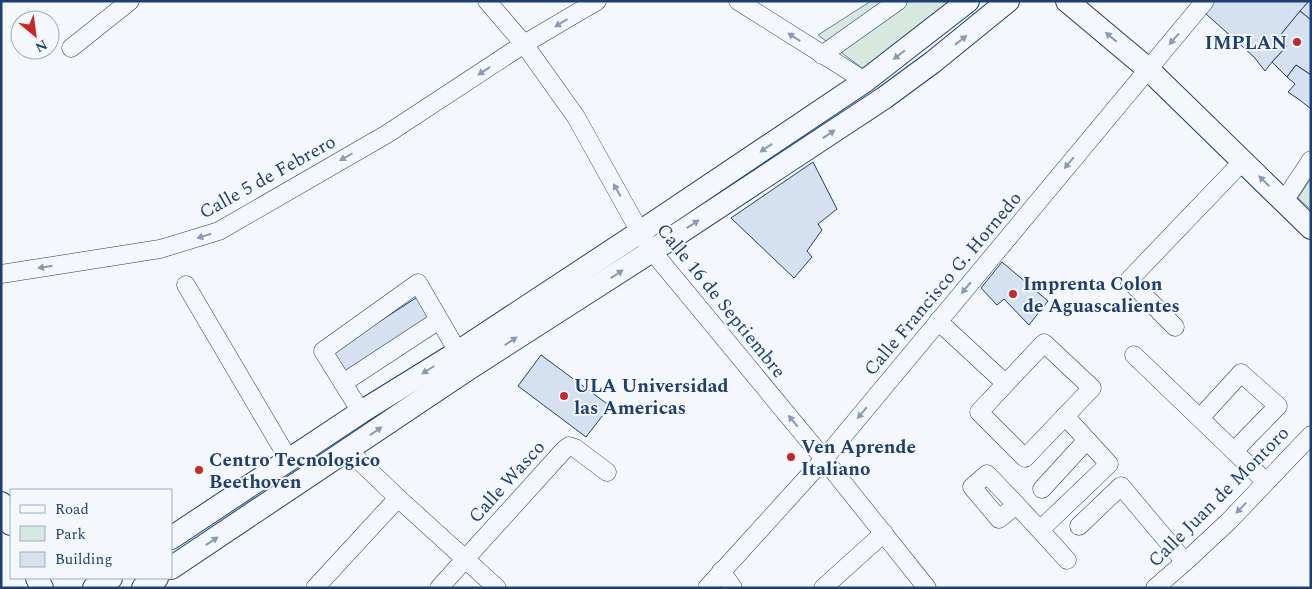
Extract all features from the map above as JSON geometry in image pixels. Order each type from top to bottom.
[{"type":"main road","points":[[172,537],[361,412],[458,352],[646,242],[884,98],[933,62],[1008,1]]},
{"type":"main road","points":[[1067,1],[1148,68],[1311,228]]},
{"type":"main road","points":[[172,567],[468,369],[646,242],[864,81],[958,2]]},
{"type":"main road","points":[[1,503],[10,522]]},
{"type":"main road","points":[[94,588],[109,579]]},
{"type":"main road","points":[[142,588],[156,579]]},
{"type":"street","points":[[71,48],[130,1]]},
{"type":"street","name":"Calle 16 de Septiembre","points":[[487,1],[524,44],[576,117],[646,242],[928,588]]},
{"type":"street","name":"Calle 5 de Febrero","points":[[1,274],[160,249],[219,231],[386,134],[524,44],[597,1]]},
{"type":"street","points":[[738,1],[864,81]]},
{"type":"street","points":[[822,55],[898,1]]},
{"type":"street","name":"Calle Francisco G. Hornedo","points":[[707,588],[824,459],[1205,1]]},
{"type":"street","points":[[1284,201],[1311,160]]},
{"type":"street","points":[[1175,327],[1129,280],[1243,161]]},
{"type":"street","points":[[361,412],[323,351],[418,283],[458,352]]},
{"type":"street","points":[[186,284],[289,460]]},
{"type":"street","points":[[343,383],[440,320]]},
{"type":"street","points":[[938,321],[1005,383]]},
{"type":"street","points":[[1044,343],[1092,388],[1025,458],[979,412],[1005,383],[1044,343]]},
{"type":"street","points":[[1134,355],[1266,482]]},
{"type":"street","points":[[1200,418],[1240,373],[1278,406],[1234,451]]},
{"type":"street","points":[[1040,530],[1109,464],[1065,416]]},
{"type":"street","name":"Calle Juan de Montoro","points":[[1155,588],[1229,521],[1311,435]]},
{"type":"street","points":[[1042,489],[1087,440]]},
{"type":"street","name":"Calle Wasco","points":[[465,558],[569,446],[607,472]]},
{"type":"street","points":[[348,450],[497,588]]},
{"type":"street","points":[[1079,526],[1121,486],[1185,562]]},
{"type":"street","points":[[315,588],[398,498]]},
{"type":"street","points":[[1016,505],[1067,560]]},
{"type":"street","points":[[834,584],[884,534]]},
{"type":"street","points":[[439,588],[465,558]]},
{"type":"street","points":[[721,571],[733,588]]},
{"type":"green space","points":[[871,1],[954,1],[866,71],[818,35]]},
{"type":"green space","points":[[1311,178],[1311,210],[1298,198]]},
{"type":"building","points":[[1215,1],[1309,1],[1278,38],[1287,46],[1265,71],[1254,57],[1205,13]]},
{"type":"building","points":[[1311,1],[1311,20],[1300,11]]},
{"type":"building","name":"IMPLAN","points":[[1300,11],[1311,20],[1311,75],[1296,65],[1287,77],[1272,62],[1287,46],[1278,38]]},
{"type":"building","points":[[1296,65],[1311,75],[1311,109],[1288,92],[1295,84],[1287,77]]},
{"type":"building","points":[[813,162],[837,209],[818,224],[822,230],[807,251],[812,257],[794,278],[731,218]]},
{"type":"building","name":"Imprenta Colon de Aguascalientes","points":[[1002,262],[1048,301],[1029,325],[1004,299],[997,305],[981,288]]},
{"type":"building","points":[[419,296],[432,317],[345,373],[332,352]]},
{"type":"building","name":"ULA Universidad las Americas","points":[[541,355],[610,406],[586,437],[518,386]]},
{"type":"place","name":"IMPLAN","points":[[1297,42]]},
{"type":"place","name":"Imprenta Colon de Aguascalientes","points":[[1013,294]]},
{"type":"place","name":"ULA Universidad las Americas","points":[[564,396]]},
{"type":"place","name":"Ven Aprende Italiano","points":[[791,457]]},
{"type":"place","name":"Centro Tecnologico Beethoven","points":[[199,470]]}]
